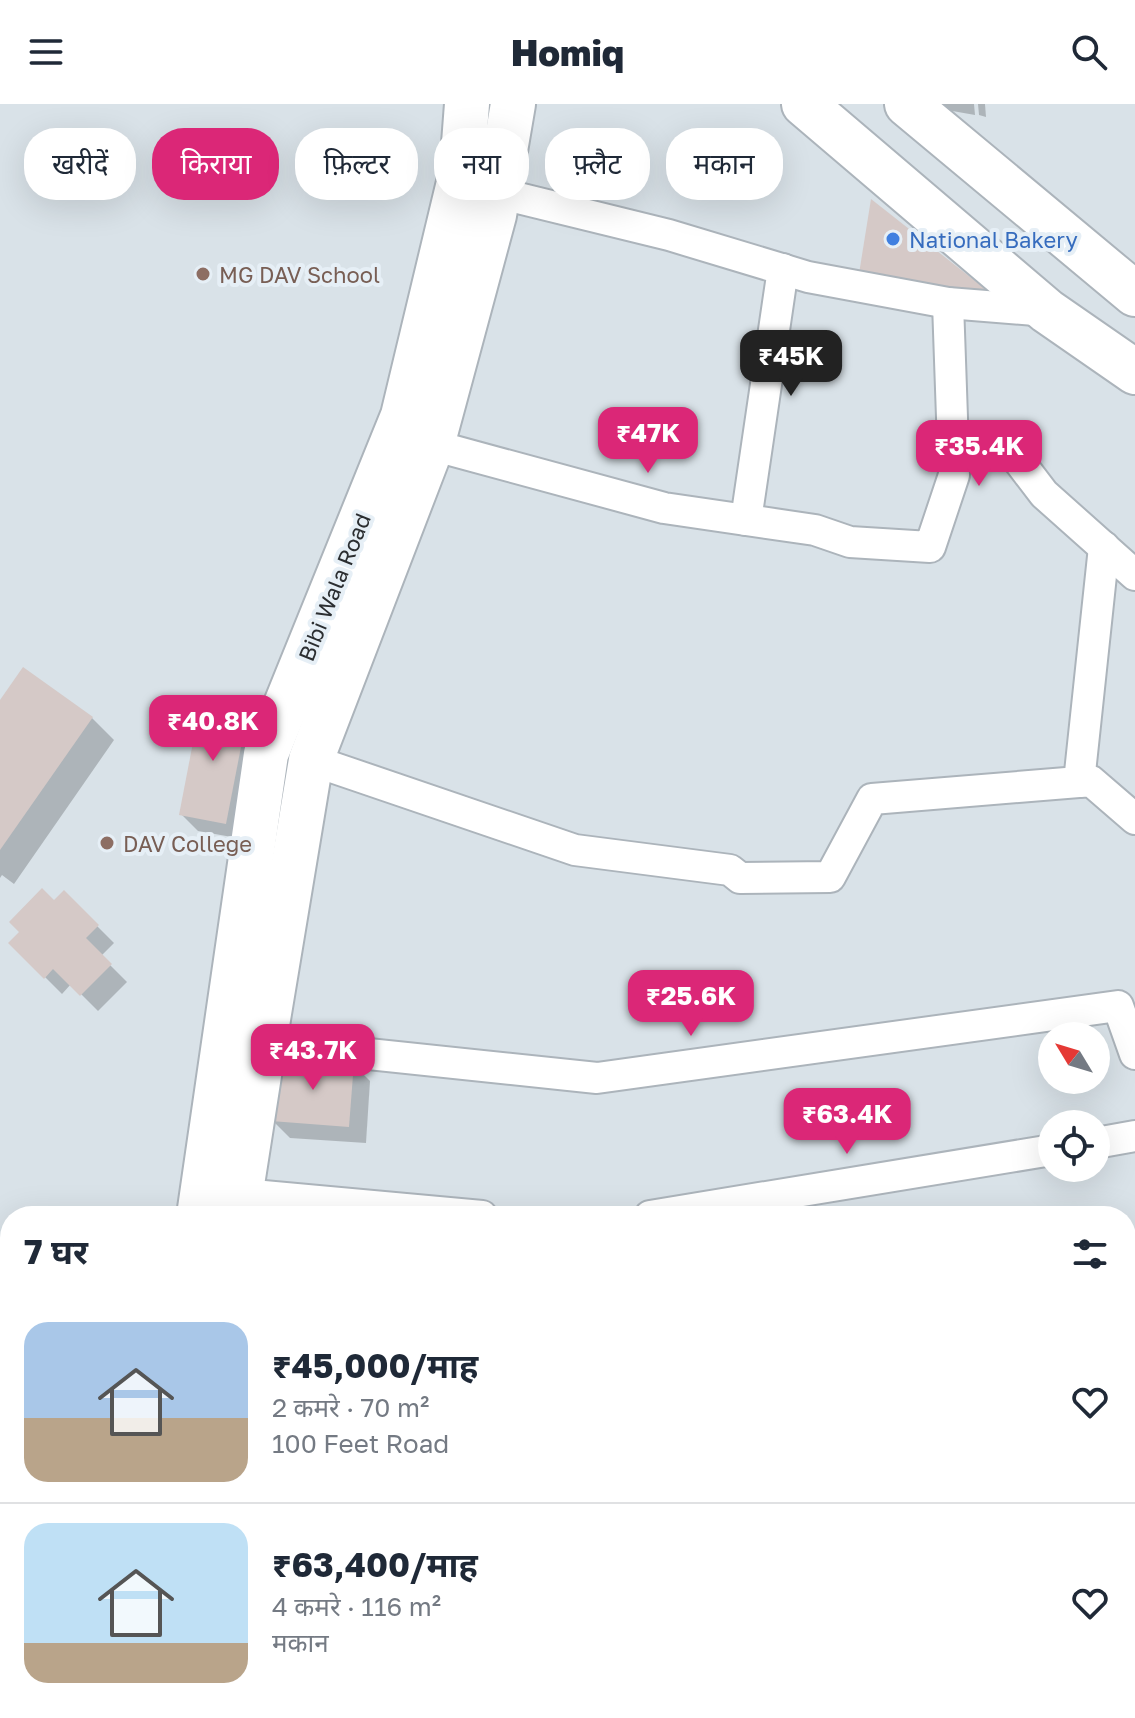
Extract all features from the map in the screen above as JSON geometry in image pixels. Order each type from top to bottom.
[{"type":"main road","name":"Bibi Wala Road","points":[[220,1204],[266,754],[403,416],[462,170],[467,104]]},
{"type":"main road","points":[[509,128],[513,104]]},
{"type":"main road","points":[[804,104],[1047,311],[1135,372]]},
{"type":"main road","points":[[907,104],[1135,294]]},
{"type":"main road","points":[[220,1204],[264,1043],[311,760],[432,445],[497,200]]},
{"type":"street","points":[[526,200],[669,235],[808,277],[948,303],[1047,311]]},
{"type":"street","points":[[746,520],[783,269]]},
{"type":"street","points":[[432,445],[664,508],[815,530],[850,542],[930,547],[954,475],[948,303]]},
{"type":"street","points":[[953,435],[1012,452],[1044,494],[1135,575]]},
{"type":"street","points":[[1079,782],[1104,547]]},
{"type":"street","points":[[311,760],[575,850],[730,870],[740,878],[830,877],[872,799],[1091,781],[1135,819]]},
{"type":"street","points":[[264,1043],[597,1078],[1118,1006],[1135,1054]]},
{"type":"street","points":[[1110,1140],[1135,1136]]},
{"type":"street","points":[[711,1206],[1038,1152]]},
{"type":"street","points":[[220,1204],[264,1206]]},
{"type":"building","name":"National Bakery","points":[[871,199],[993,295],[858,280]]},
{"type":"building","points":[[23,667],[93,717],[0,850],[0,700]]},
{"type":"building","points":[[201,701],[248,711],[226,824],[179,815]]},
{"type":"building","points":[[42,888],[54,900],[64,890],[99,925],[86,938],[112,964],[80,996],[53,969],[44,979],[8,943],[19,932],[9,922]]},
{"type":"building","points":[[276,1057],[354,1062],[349,1127],[271,1121]]},
{"type":"place","name":"National Bakery","points":[[893,239]]},
{"type":"place","name":"MG DAV School","points":[[203,274]]},
{"type":"place","name":"DAV College","points":[[107,843]]}]
